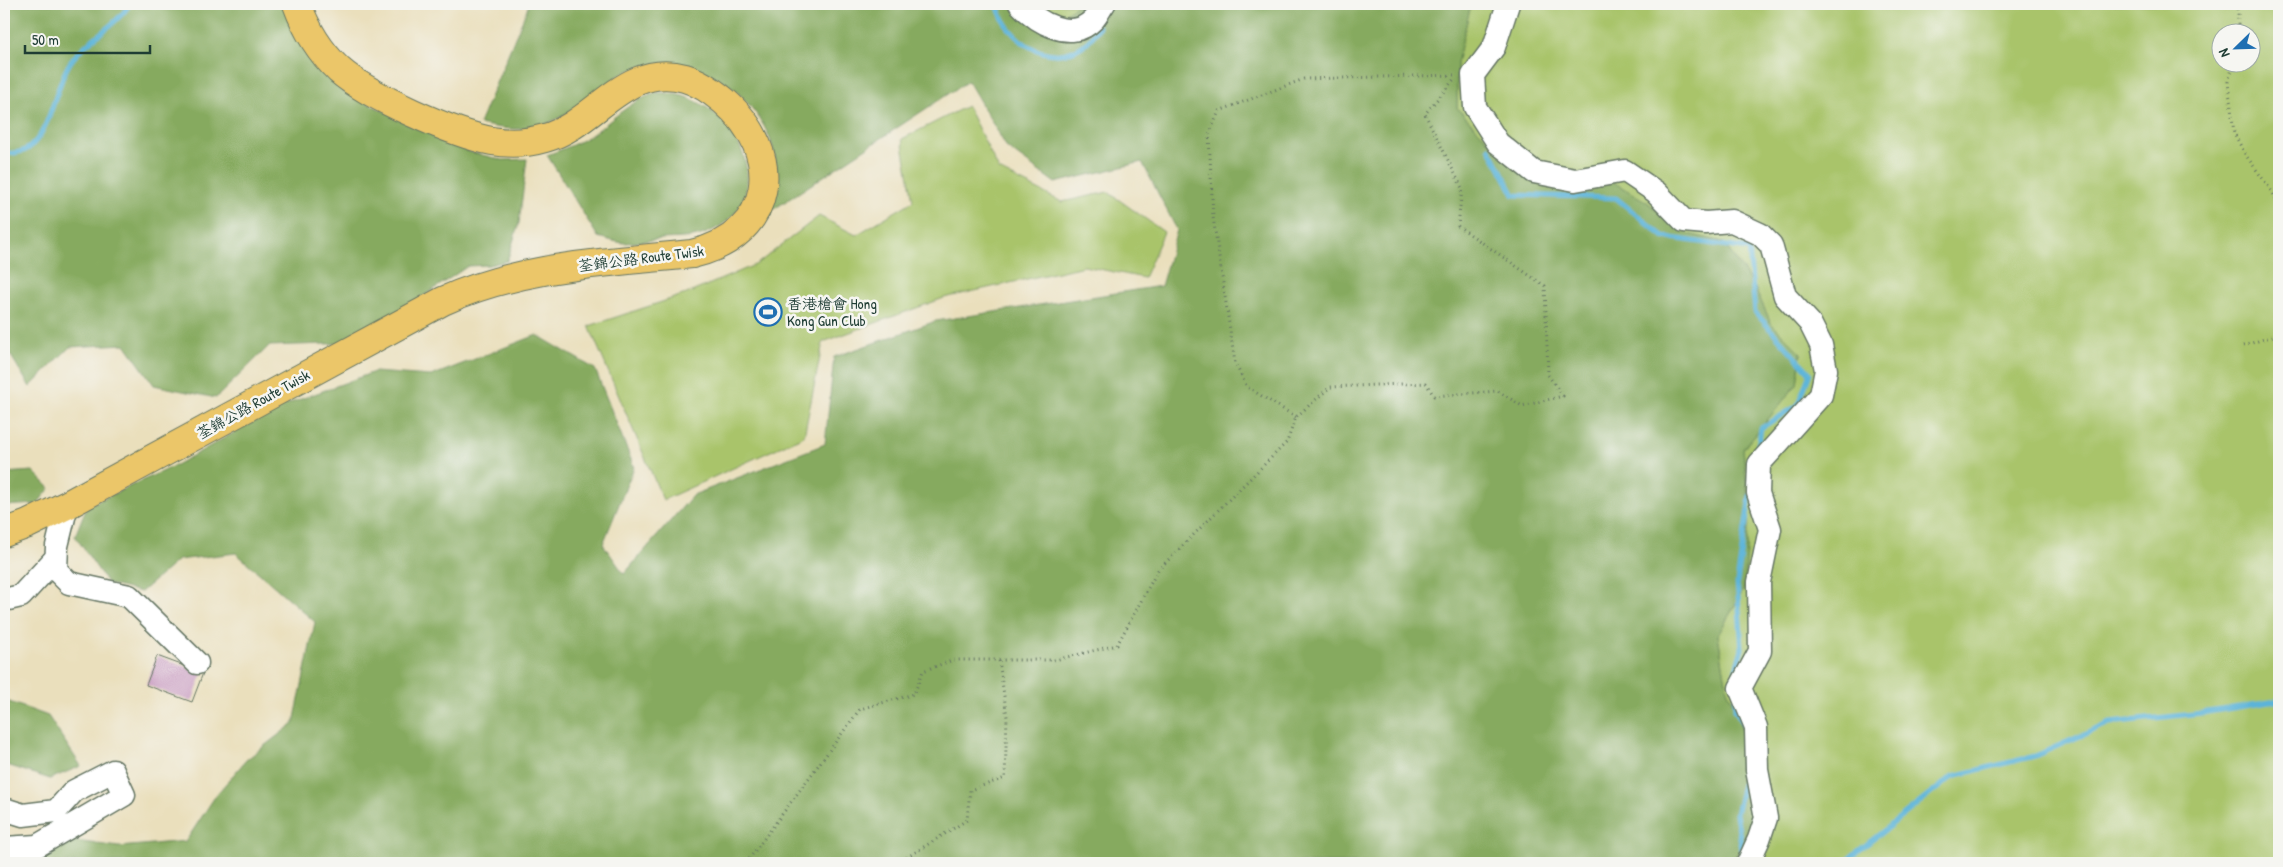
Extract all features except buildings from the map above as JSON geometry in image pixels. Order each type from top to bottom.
[{"type":"main road","name":"荃錦公路 Route Twisk","points":[[4,533],[28,524],[67,505],[442,301],[502,279],[540,270],[692,254],[709,250],[731,238],[746,225],[758,205],[763,187],[764,168],[758,143],[737,112],[699,84],[674,76],[650,76],[625,86],[573,125],[547,138],[521,143],[493,141],[475,137],[410,111],[341,71],[322,51],[306,27],[297,4]]},
{"type":"street","points":[[1020,4],[1030,14],[1054,28],[1076,30],[1092,21],[1104,4]]},
{"type":"street","points":[[1508,4],[1494,47],[1473,75],[1475,108],[1498,143],[1534,172],[1575,180],[1625,171],[1656,192],[1684,221],[1706,223],[1732,221],[1760,234],[1771,245],[1785,296],[1810,323],[1821,346],[1826,370],[1821,395],[1759,464],[1758,493],[1770,529],[1758,582],[1760,651],[1740,688],[1756,727],[1757,770],[1766,818],[1748,863]]},
{"type":"street","points":[[67,505],[55,559],[56,570],[69,583],[129,596],[197,663]]},
{"type":"street","points":[[4,600],[22,596],[55,559]]},
{"type":"street","points":[[4,810],[22,815],[56,810],[74,791],[113,771],[124,795],[37,846],[4,848]]},
{"type":"path","points":[[2236,4],[2238,22]]},
{"type":"path","points":[[2231,72],[2228,82],[2234,133],[2245,154],[2266,180],[2279,206]]},
{"type":"path","points":[[746,863],[860,709],[914,694],[923,671],[952,660],[1056,660],[1117,645],[1158,570],[1287,442],[1296,417],[1330,387],[1426,383],[1434,396],[1498,391],[1522,406],[1563,396],[1548,375],[1545,286],[1458,226],[1462,188],[1425,114],[1457,75],[1304,79],[1220,111],[1209,135],[1213,217],[1235,364],[1247,387],[1296,417]]},
{"type":"path","points":[[2243,346],[2279,334]]},
{"type":"path","points":[[898,863],[967,820],[970,790],[1005,778],[1007,717],[999,660]]},
{"type":"green space","points":[[4,4],[287,4],[317,68],[344,92],[470,152],[503,160],[527,159],[519,223],[507,261],[489,265],[468,266],[354,343],[269,346],[216,398],[154,385],[125,344],[70,347],[30,387],[8,351],[4,351]]},
{"type":"green space","points":[[529,4],[1041,4],[1056,19],[1080,4],[1471,4],[1457,63],[1457,108],[1494,147],[1555,179],[1613,182],[1647,202],[1684,233],[1723,242],[1754,286],[1771,323],[1801,353],[1797,384],[1743,449],[1749,507],[1745,587],[1718,635],[1727,689],[1751,753],[1762,820],[1731,863],[18,863],[40,836],[119,847],[186,841],[216,795],[246,760],[294,723],[315,622],[236,553],[178,560],[141,592],[108,584],[75,536],[87,506],[176,465],[282,406],[374,372],[431,376],[537,335],[595,369],[634,467],[603,544],[624,574],[693,495],[825,444],[834,357],[936,321],[1161,286],[1177,230],[1142,162],[1055,183],[1007,148],[968,81],[771,211],[776,182],[775,156],[767,132],[760,120],[737,92],[722,81],[686,66],[668,63],[630,70],[612,80],[569,112],[539,126],[516,129],[479,124]]},
{"type":"green space","points":[[1041,4],[1080,4],[1056,19]]},
{"type":"green space","points":[[1471,4],[2279,4],[2279,863],[1731,863],[1762,820],[1751,753],[1727,689],[1718,635],[1745,587],[1749,507],[1743,449],[1797,384],[1801,353],[1771,323],[1754,286],[1723,242],[1684,233],[1647,202],[1555,179],[1494,147],[1457,108],[1457,63]]},
{"type":"green space","points":[[656,93],[683,96],[708,108],[728,127],[741,149],[747,174],[744,197],[730,218],[699,236],[633,243],[624,243],[598,237],[547,155],[583,140],[630,105]]},
{"type":"green space","name":"香港槍會 Hong Kong Gun Club","points":[[967,106],[999,170],[1062,202],[1108,192],[1164,232],[1144,278],[1084,266],[944,298],[823,342],[804,436],[663,500],[589,326],[689,293],[757,264],[819,216],[856,235],[913,201],[902,139]]},
{"type":"green space","points":[[33,471],[50,488],[37,504],[4,506],[4,473]]},
{"type":"green space","points":[[4,700],[48,716],[81,766],[50,779],[4,764]]},
{"type":"waterway","points":[[4,154],[26,150],[32,145],[44,128],[64,75],[74,57],[81,49],[116,21],[130,4]]},
{"type":"waterway","points":[[997,4],[1004,21],[1014,34],[1027,45],[1042,52],[1058,54],[1073,51],[1087,42],[1099,27]]},
{"type":"waterway","points":[[1489,148],[1514,195],[1616,198],[1664,237],[1749,249],[1755,312],[1810,373],[1798,405],[1761,428],[1757,453]]},
{"type":"waterway","points":[[1736,678],[1736,669],[1742,649],[1737,582],[1750,496]]},
{"type":"waterway","points":[[1843,863],[1953,776],[2035,756],[2110,723],[2202,713],[2276,701],[2279,697]]},
{"type":"waterway","points":[[1735,699],[1735,710],[1743,723]]},
{"type":"waterway","points":[[1743,855],[1736,814],[1747,768]]},
{"type":"place","name":"香港槍會 Hong Kong Gun Club","points":[[768,312]]}]
